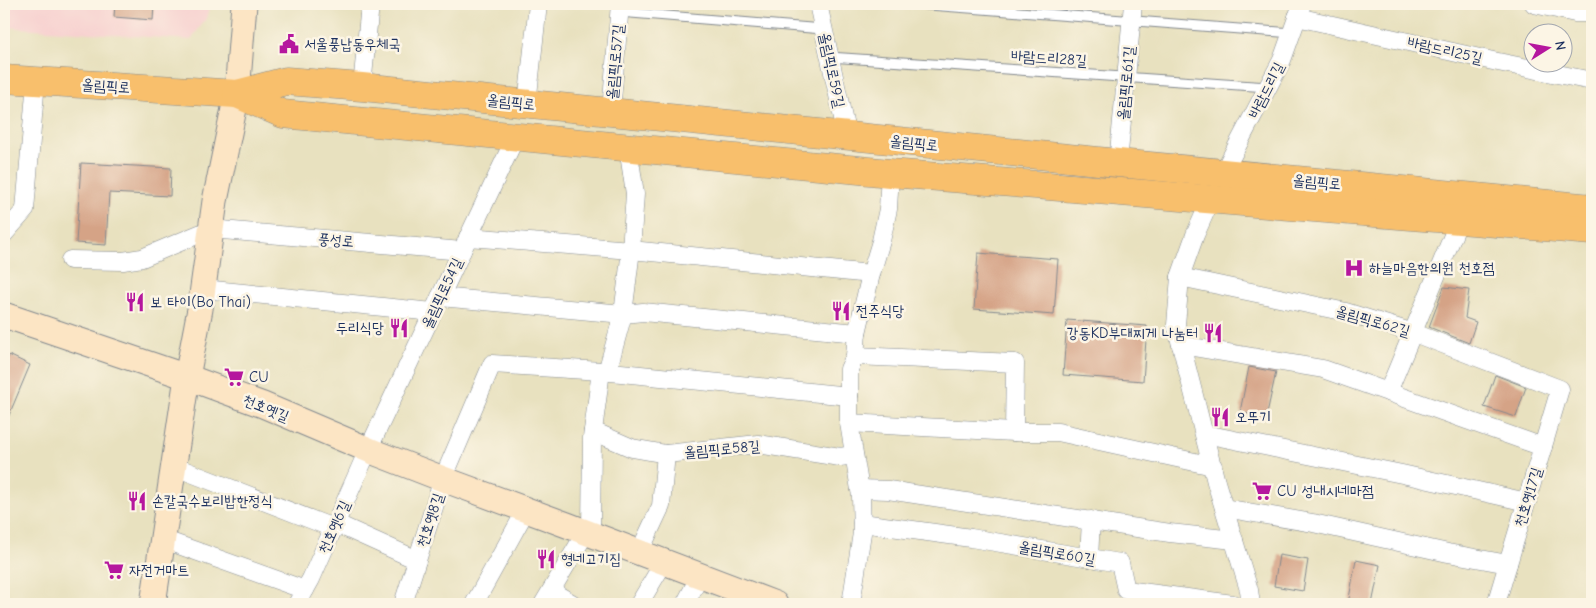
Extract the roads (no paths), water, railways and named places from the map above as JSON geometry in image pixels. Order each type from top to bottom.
[{"type":"main road","name":"올림픽로","points":[[4,79],[237,94],[286,81],[362,87],[1118,163],[1592,208]]},
{"type":"main road","name":"올림픽로","points":[[237,94],[283,114],[890,173],[1592,231]]},
{"type":"street","points":[[153,604],[187,377],[203,289],[215,201],[237,94],[244,4]]},
{"type":"street","points":[[362,87],[370,4]]},
{"type":"street","points":[[528,104],[538,4]]},
{"type":"street","name":"올림픽로59길","points":[[818,4],[846,136]]},
{"type":"street","points":[[1534,4],[1575,13],[1587,13],[1592,9]]},
{"type":"street","name":"올림픽로57길","points":[[611,112],[620,8]]},
{"type":"street","name":"올림픽로61길","points":[[1118,163],[1132,12]]},
{"type":"street","name":"바람드리25길","points":[[1297,18],[1592,81]]},
{"type":"street","name":"바람드리길","points":[[1223,173],[1282,60],[1297,18]]},
{"type":"street","points":[[4,234],[25,210],[36,81]]},
{"type":"street","name":"올림픽로54길","points":[[368,450],[516,136]]},
{"type":"street","points":[[573,604],[547,598],[589,533],[593,431],[604,371],[623,314],[631,250],[635,194],[628,147]]},
{"type":"street","points":[[851,604],[862,523],[860,489],[849,423],[849,368],[855,356],[857,333],[888,209],[890,173]]},
{"type":"street","points":[[1212,199],[1195,235],[1180,277],[1176,325],[1224,508],[1249,590],[1251,604]]},
{"type":"street","points":[[1388,392],[1459,221]]},
{"type":"street","points":[[70,260],[124,261],[142,258],[211,229]]},
{"type":"street","name":"풍성로","points":[[211,229],[465,244]]},
{"type":"street","points":[[465,244],[631,250],[871,274]]},
{"type":"street","name":"올림픽로62길","points":[[1180,277],[1346,312],[1414,333],[1560,389]]},
{"type":"street","points":[[203,289],[436,305],[623,314],[643,312],[857,333]]},
{"type":"street","name":"천호옛길","points":[[4,315],[187,377],[263,405],[368,450],[775,604]]},
{"type":"street","points":[[1181,345],[1323,369],[1543,447]]},
{"type":"street","points":[[855,356],[1015,363],[1014,432]]},
{"type":"street","points":[[443,479],[492,364],[604,371],[849,396]]},
{"type":"street","name":"천호옛17길","points":[[1496,604],[1560,389]]},
{"type":"street","points":[[849,423],[1014,432],[1058,432],[1213,466]]},
{"type":"street","name":"올림픽로58길","points":[[593,431],[632,448],[666,454],[758,444],[840,457],[854,454]]},
{"type":"street","points":[[1205,434],[1402,474],[1527,502]]},
{"type":"street","name":"천호옛6길","points":[[301,597],[368,450]]},
{"type":"street","points":[[639,553],[661,506],[666,454]]},
{"type":"street","points":[[173,466],[334,526]]},
{"type":"street","name":"천호옛8길","points":[[403,604],[443,479]]},
{"type":"street","points":[[860,489],[888,490],[1170,533],[1234,540]]},
{"type":"street","points":[[1224,508],[1313,523],[1448,553],[1508,564]]},
{"type":"street","points":[[474,604],[526,510]]},
{"type":"street","points":[[1089,558],[1091,520]]},
{"type":"street","name":"올림픽로60길","points":[[862,523],[971,538],[1120,563],[1126,590],[1233,604]]},
{"type":"street","name":"천호옛8길","points":[[334,526],[417,560]]},
{"type":"street","points":[[162,539],[301,597]]},
{"type":"street","points":[[639,604],[664,562]]},
{"type":"street","points":[[685,604],[700,576]]},
{"type":"lane","points":[[916,4],[1297,18]]},
{"type":"lane","name":"올림픽로57길","points":[[620,8],[823,29]]},
{"type":"lane","name":"바람드리28길","points":[[829,57],[1268,88]]},
{"type":"place","name":"서울풍납동우체국","points":[[289,44]]},
{"type":"place","name":"하늘마음한의원 천호점","points":[[1354,268]]},
{"type":"place","name":"보 타이(Bo Thai)","points":[[135,302]]},
{"type":"place","name":"전주식당","points":[[841,311]]},
{"type":"place","name":"두리식당","points":[[399,328]]},
{"type":"place","name":"강동KD부대찌게 나눔터","points":[[1213,333]]},
{"type":"place","name":"CU","points":[[234,377]]},
{"type":"place","name":"오뚜기","points":[[1220,417]]},
{"type":"place","name":"CU 성내시네마점","points":[[1262,491]]},
{"type":"place","name":"손칼국수보리밥한정식","points":[[137,501]]},
{"type":"place","name":"형네고기집","points":[[546,559]]},
{"type":"place","name":"자전거마트","points":[[114,570]]}]
